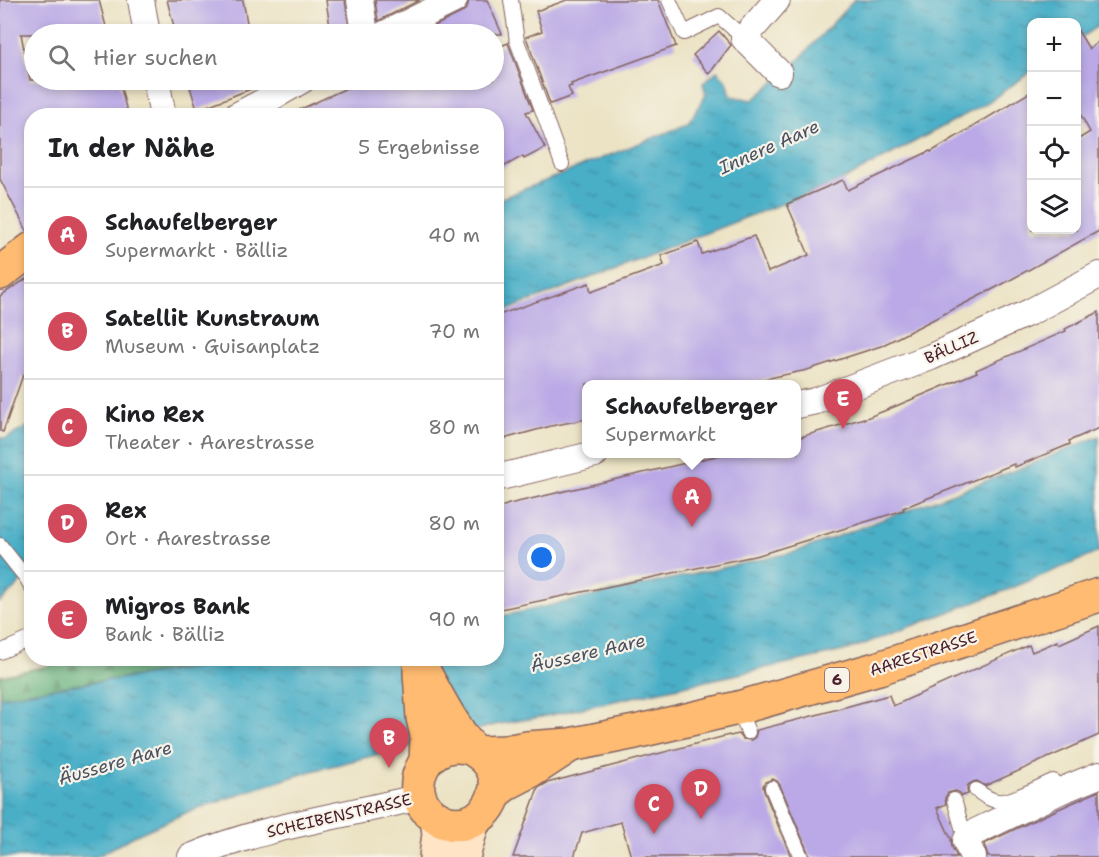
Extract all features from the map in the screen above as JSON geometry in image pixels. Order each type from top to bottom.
[{"type":"main road","name":"AARESTRASSE","points":[[472,747],[505,752],[743,720],[879,668],[1099,595]]},
{"type":"main road","points":[[419,666],[426,754],[418,788],[440,839],[454,824],[473,820],[488,809],[495,792],[496,781],[488,760],[472,747],[452,722],[421,666]]},
{"type":"main road","name":"AARESTRASSE","points":[[495,792],[570,745]]},
{"type":"main road","points":[[426,754],[434,753],[445,747],[472,747]]},
{"type":"street","points":[[141,0],[145,24]]},
{"type":"street","points":[[360,0],[364,24]]},
{"type":"street","points":[[405,24],[454,0]]},
{"type":"street","points":[[777,0],[744,38],[779,73]]},
{"type":"street","points":[[158,90],[161,108]]},
{"type":"street","points":[[251,108],[285,90]]},
{"type":"street","name":"BÄLLIZ","points":[[801,404],[931,357],[1030,312],[1099,275]]},
{"type":"street","points":[[504,476],[582,456]]},
{"type":"street","points":[[970,849],[969,835],[1060,791],[1099,775]]},
{"type":"street","name":"SCHEIBENSTRASSE","points":[[191,857],[256,834],[440,839]]},
{"type":"lane","points":[[511,0],[516,41],[562,164]]},
{"type":"lane","points":[[669,0],[684,33],[719,16],[744,38]]},
{"type":"lane","points":[[0,545],[24,577]]},
{"type":"lane","points":[[0,652],[24,642]]},
{"type":"lane","points":[[976,790],[996,801],[1005,801],[1099,762]]},
{"type":"lane","points":[[772,788],[801,857]]},
{"type":"lane","points":[[954,800],[970,849]]},
{"type":"green space","points":[[47,666],[196,667],[0,697],[0,676]]},
{"type":"water","name":"Innere Aare","points":[[854,0],[1099,0],[1099,25],[1081,37],[1081,18],[1027,18],[1027,75],[985,104],[843,180],[504,311],[504,197],[688,124],[706,95],[703,83],[717,71],[727,81],[731,96],[753,100],[793,66]]},
{"type":"water","points":[[24,429],[24,576],[17,587],[0,602],[0,437],[5,439]]},
{"type":"water","name":"Äussere Aare","points":[[1099,436],[1099,552],[1007,590],[848,650],[541,717],[499,724],[312,771],[183,814],[134,836],[96,857],[0,857],[0,697],[208,666],[504,666],[504,615],[795,552],[1029,465]]},
{"type":"building","points":[[0,0],[99,0],[105,24],[24,24],[24,34],[21,34],[24,49],[24,90],[122,90],[126,108],[24,108],[24,225],[0,179]]},
{"type":"building","points":[[167,0],[243,0],[247,24],[173,24]]},
{"type":"building","points":[[326,0],[345,0],[349,24],[330,24]]},
{"type":"building","points":[[375,0],[420,0],[378,21]]},
{"type":"building","points":[[469,0],[487,0],[498,24],[438,24],[467,8]]},
{"type":"building","points":[[567,0],[658,0],[676,46],[571,84],[572,86],[568,87],[572,96],[550,104],[526,37],[542,31],[536,11]]},
{"type":"building","points":[[719,31],[731,45],[709,74],[693,55]]},
{"type":"building","points":[[1081,36],[1089,49],[1099,41],[1099,231],[1001,285],[881,346],[807,370],[760,380],[582,380],[582,420],[504,439],[504,313],[589,283],[591,292],[664,265],[661,256],[698,242],[702,254],[754,236],[768,272],[809,255],[787,204],[843,180],[848,190],[931,152],[1027,94],[1027,234],[1081,234],[1081,138],[1090,132],[1081,115]]},
{"type":"building","points":[[508,43],[533,110],[526,112],[545,148],[504,167],[504,108],[303,108],[342,90],[504,90],[504,45]]},
{"type":"building","points":[[191,90],[248,90],[202,108],[196,108]]},
{"type":"building","points":[[24,280],[24,377],[23,375],[3,432],[0,431],[0,296]]},
{"type":"building","points":[[1099,312],[1099,428],[1069,441],[1070,444],[903,508],[904,510],[759,555],[504,608],[504,506],[707,458],[801,458],[801,437],[864,419],[889,409],[977,372],[976,370],[1066,331],[1065,329]]},
{"type":"building","points":[[1099,626],[1099,735],[985,786],[977,781],[973,782],[968,785],[968,794],[962,796],[956,791],[948,793],[945,798],[946,804],[937,808],[957,857],[810,857],[780,785],[773,779],[765,782],[764,791],[791,857],[631,857],[621,822],[582,833],[574,857],[513,857],[538,788],[547,783],[729,735],[739,734],[743,739],[751,740],[755,737],[757,730],[889,695],[893,706],[1029,645],[1032,652],[1058,641],[1059,644]]},
{"type":"building","points":[[1099,791],[1099,857],[988,857],[984,844]]},
{"type":"place","name":"Migros Bank","points":[[843,429]]},
{"type":"place","name":"Schaufelberger","points":[[692,527]]},
{"type":"place","name":"Satellit Kunstraum","points":[[389,768]]},
{"type":"place","name":"Rex","points":[[701,819]]},
{"type":"place","name":"Kino Rex","points":[[654,834]]}]
